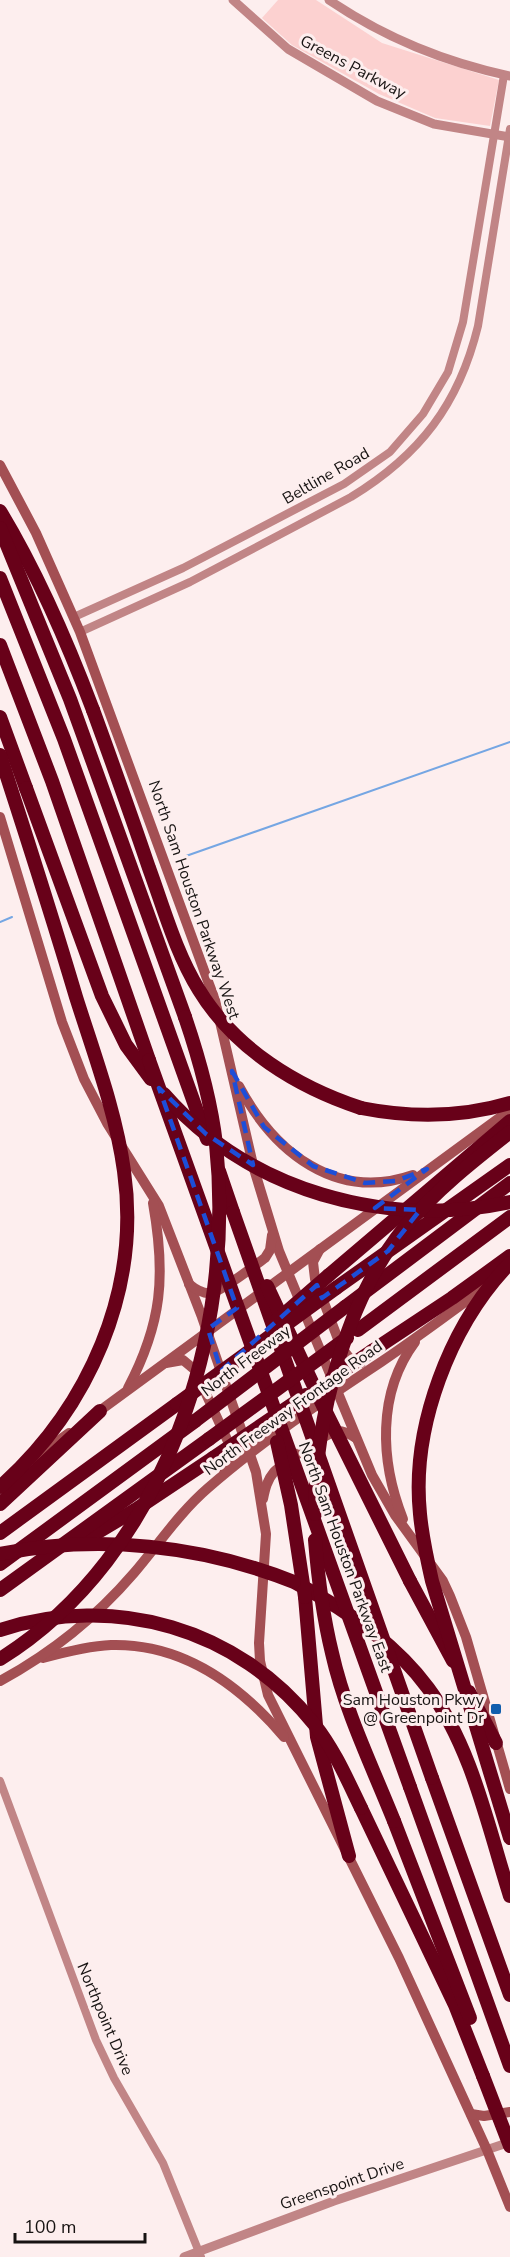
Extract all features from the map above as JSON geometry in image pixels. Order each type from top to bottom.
[{"type":"highway","points":[[0,511],[30,566],[64,637],[93,710],[177,944],[200,991],[215,1012],[250,1048],[285,1074],[333,1098],[361,1108],[410,1115],[439,1116],[468,1113],[510,1103]]},
{"type":"highway","points":[[0,528],[70,699],[192,1037],[206,1087],[214,1128],[220,1213],[215,1293],[204,1351],[187,1407],[156,1482],[124,1536],[83,1589],[47,1625],[0,1659]]},
{"type":"highway","name":"North Sam Houston Parkway East","points":[[0,578],[64,739],[510,1995]]},
{"type":"highway","name":"North Sam Houston Parkway East","points":[[0,645],[52,781],[149,1060],[509,2063]]},
{"type":"highway","points":[[0,717],[95,980],[110,1013],[126,1045],[158,1088],[181,1111],[204,1132],[245,1160],[317,1194],[365,1206],[412,1210],[462,1209],[510,1202]]},
{"type":"highway","points":[[0,755],[110,1108],[124,1170],[127,1218],[122,1275],[106,1333],[95,1361],[70,1405],[43,1443],[0,1484]]},
{"type":"highway","points":[[229,1365],[329,1275],[510,1121]]},
{"type":"highway","points":[[510,1132],[428,1202],[404,1228],[382,1260],[348,1334],[327,1404],[319,1448],[315,1502],[315,1539],[321,1595],[338,1676],[394,1821],[510,2144]]},
{"type":"highway","name":"North Freeway","points":[[0,1533],[229,1365],[510,1165]]},
{"type":"highway","name":"North Freeway","points":[[0,1564],[195,1421],[510,1182]]},
{"type":"highway","points":[[233,1212],[325,1410],[410,1581],[496,1743]]},
{"type":"highway","points":[[1,1590],[510,1217]]},
{"type":"highway","points":[[1,1590],[135,1510],[213,1458],[377,1356],[510,1256]]},
{"type":"highway","points":[[510,1263],[472,1311],[444,1366],[432,1400],[423,1440],[419,1475],[419,1512],[432,1581],[510,1838]]},
{"type":"highway","points":[[255,1356],[291,1505],[304,1597],[317,1737],[349,1856]]},
{"type":"highway","points":[[0,1504],[100,1411]]},
{"type":"highway","points":[[0,1554],[58,1545],[122,1544],[159,1548],[248,1566],[294,1582],[348,1614],[400,1657],[427,1687],[446,1716],[468,1766],[510,1896]]},
{"type":"highway","points":[[0,1630],[48,1618],[83,1614],[138,1618],[203,1639],[226,1651],[264,1675],[300,1708],[330,1748],[361,1808],[446,1985],[510,2130]]},
{"type":"main road","name":"North Sam Houston Parkway West","points":[[0,465],[36,533],[74,617],[215,1000],[254,1169],[271,1230],[336,1391]]},
{"type":"main road","points":[[0,817],[62,1022],[81,1070],[107,1122],[150,1188],[162,1214],[251,1454],[263,1503],[266,1534],[259,1628],[260,1661],[268,1695],[394,1948],[471,2114],[510,2207]]},
{"type":"main road","points":[[232,1071],[247,1102],[264,1127],[293,1154],[332,1176],[365,1183],[396,1181],[427,1169]]},
{"type":"main road","points":[[0,1484],[287,1271],[510,1110]]},
{"type":"main road","points":[[126,1391],[144,1357],[159,1301],[159,1249],[150,1188]]},
{"type":"main road","points":[[189,1284],[207,1293],[218,1290],[265,1258],[272,1242],[271,1230]]},
{"type":"main road","points":[[322,1246],[313,1262],[313,1270],[340,1347],[351,1360],[371,1364],[377,1356]]},
{"type":"main road","name":"North Freeway Frontage Road","points":[[0,1681],[37,1659],[113,1596],[194,1502],[217,1480],[336,1391],[377,1356],[422,1334],[510,1268]]},
{"type":"main road","points":[[411,1538],[396,1501],[387,1461],[386,1434],[388,1405],[396,1376],[402,1362],[422,1334]]},
{"type":"main road","points":[[160,1366],[172,1361],[183,1360],[195,1370],[231,1448],[229,1465],[217,1480]]},
{"type":"main road","points":[[336,1391],[380,1491],[443,1581],[459,1616],[510,1790]]},
{"type":"main road","points":[[263,1503],[268,1480],[274,1471],[333,1432],[348,1433],[356,1438]]},
{"type":"main road","points":[[37,1659],[89,1647],[110,1645],[129,1645],[177,1656],[205,1668],[249,1699],[293,1748]]},
{"type":"main road","points":[[471,2114],[484,2116],[510,2112]]},
{"type":"street","name":"Greens Parkway","points":[[233,0],[288,49],[377,100],[434,124],[494,134],[510,134]]},
{"type":"street","points":[[329,0],[393,38],[448,59],[507,75]]},
{"type":"street","name":"Beltline Road","points":[[74,617],[192,563],[344,484],[375,464],[406,436],[448,372],[456,348],[463,322],[494,134],[507,75]]},
{"type":"street","name":"Beltline Road","points":[[80,632],[190,582],[351,497],[376,482],[417,447],[450,400],[471,352],[478,326],[510,134]]},
{"type":"street","name":"Northpoint Drive","points":[[0,1773],[1,1783],[96,2040],[114,2078],[163,2163],[200,2254]]},
{"type":"street","name":"Greenspoint Drive","points":[[184,2257],[200,2254],[334,2201],[510,2144]]},
{"type":"highlighted area","points":[[232,1071],[264,1127],[313,1166],[365,1183],[396,1181],[427,1169],[375,1208],[420,1210],[388,1251],[322,1298],[317,1285],[221,1371],[208,1329],[237,1308],[159,1088],[206,1134],[253,1165]]},
{"type":"shaded area","points":[[278,0],[316,0],[382,43],[499,80],[490,126],[435,118],[379,94],[292,45],[262,18]]},
{"type":"waterway","points":[[186,856],[510,742]]},
{"type":"waterway","points":[[0,922],[12,917]]},
{"type":"place","name":"Sam Houston Pkwy @ Greenpoint Dr","points":[[496,1709]]}]
